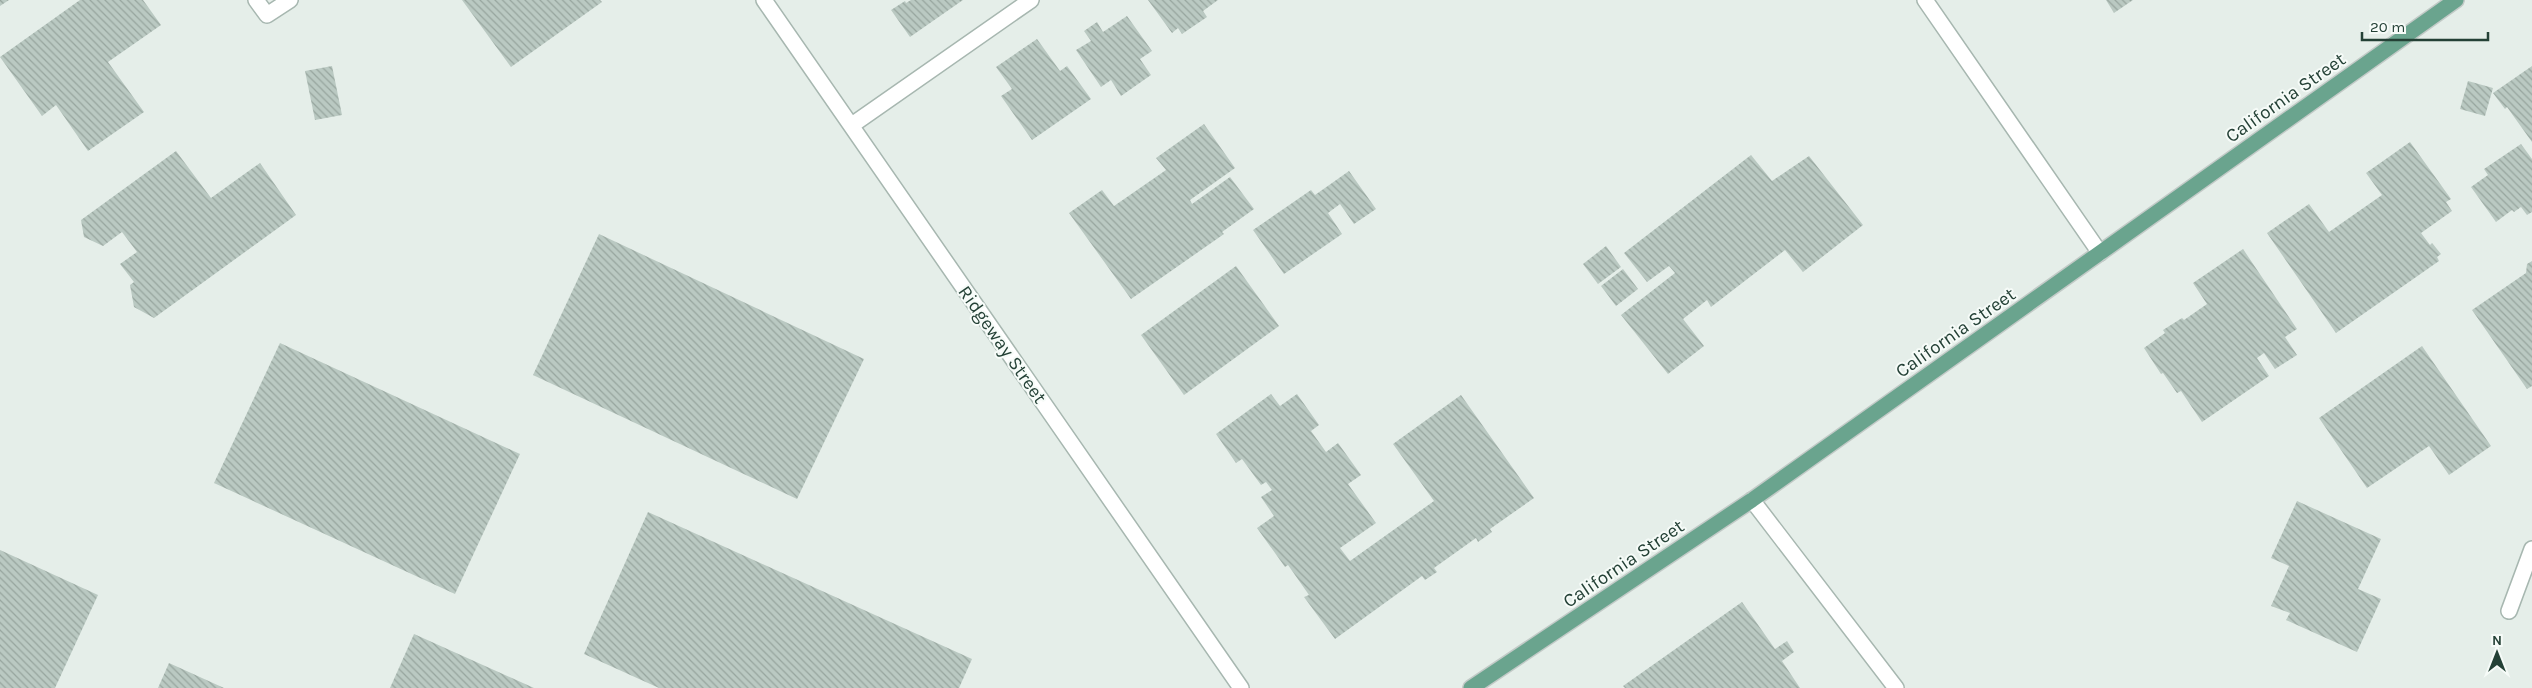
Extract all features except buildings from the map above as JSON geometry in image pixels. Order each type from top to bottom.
[{"type":"main road","name":"California Street","points":[[1471,688],[1752,500],[2456,0]]},
{"type":"street","points":[[256,0],[267,15],[290,0]]},
{"type":"street","name":"Ridgeway Street","points":[[764,0],[1241,688]]},
{"type":"street","points":[[852,125],[1032,0]]},
{"type":"street","points":[[1925,0],[2100,253]]},
{"type":"street","points":[[1752,500],[1896,688]]},
{"type":"street","points":[[2509,611],[2532,549]]}]
